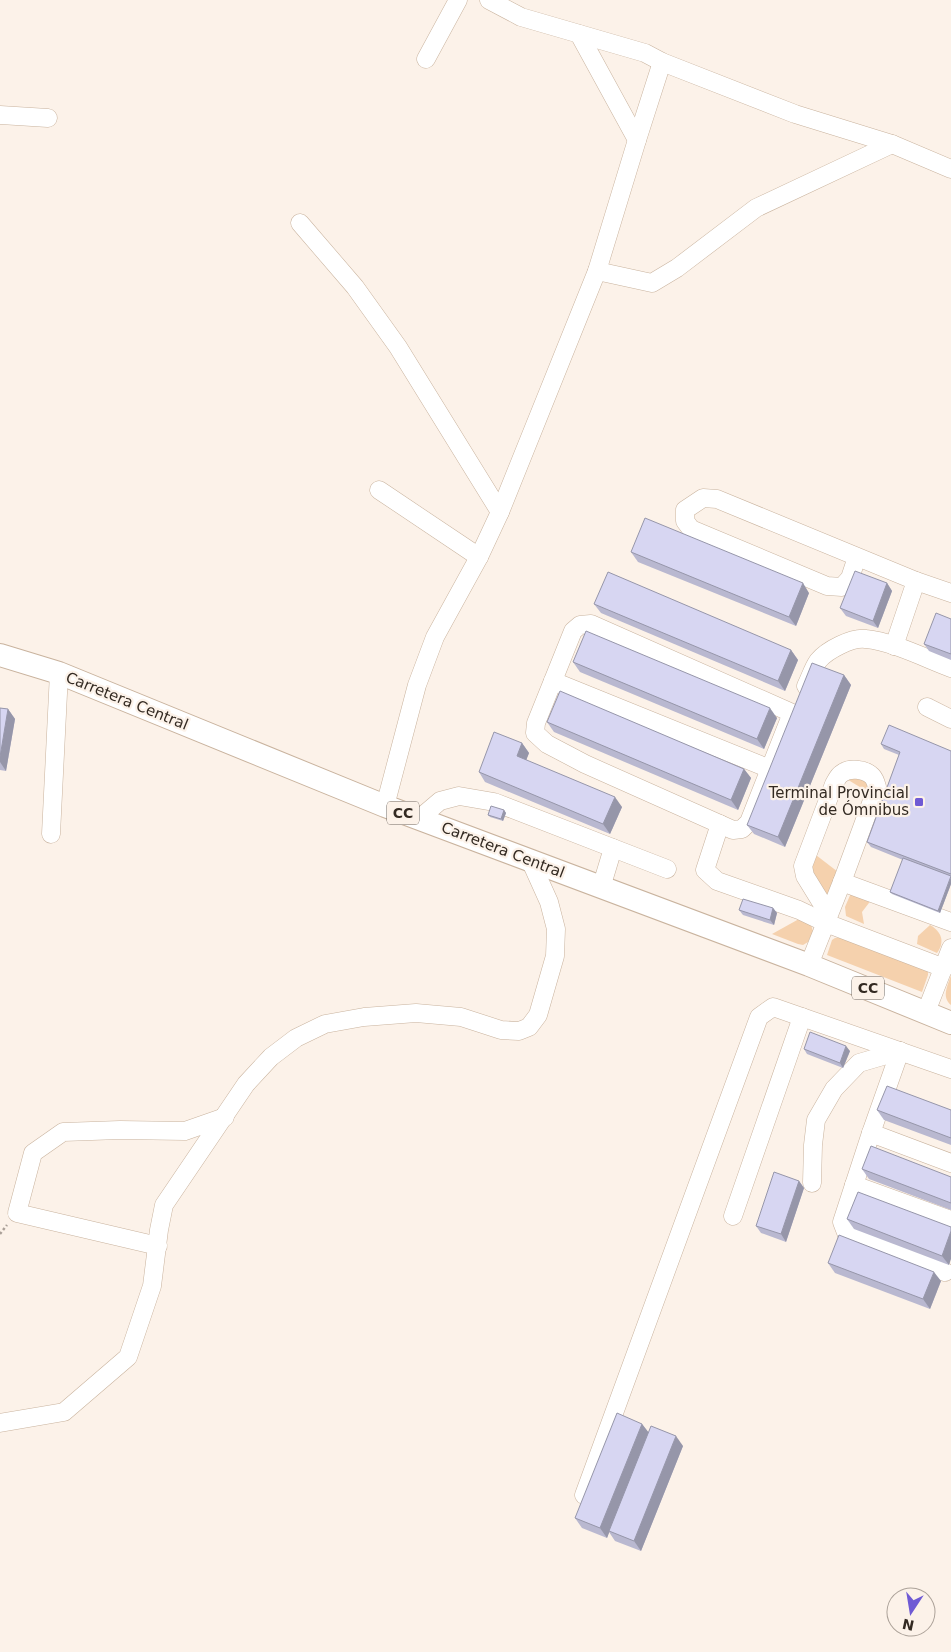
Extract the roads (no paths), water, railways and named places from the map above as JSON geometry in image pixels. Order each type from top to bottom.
[{"type":"main road","name":"Carretera Central","points":[[0,655],[60,673],[385,806],[809,965],[951,1023]]},
{"type":"street","points":[[426,59],[458,0]]},
{"type":"street","points":[[489,0],[521,17],[645,53],[662,62],[795,114],[892,144],[951,169]]},
{"type":"street","points":[[579,34],[636,140]]},
{"type":"street","points":[[385,806],[402,736],[420,677],[435,638],[479,557],[500,512],[597,271],[636,140],[662,62]]},
{"type":"street","points":[[0,114],[48,118]]},
{"type":"street","points":[[597,271],[652,283],[677,268],[756,208],[892,144]]},
{"type":"street","points":[[300,223],[356,287],[398,347],[500,512]]},
{"type":"street","points":[[379,490],[479,557]]},
{"type":"street","points":[[857,557],[850,578],[842,587],[827,586],[691,528],[685,521],[684,510],[703,498],[717,499],[916,581],[951,593]]},
{"type":"street","points":[[894,646],[916,581]]},
{"type":"street","points":[[792,713],[591,624],[580,625],[574,631],[536,723],[535,733],[547,744],[585,764],[733,830],[742,828],[749,822],[792,713],[818,661],[828,652],[843,643],[865,638],[894,646],[951,668]]},
{"type":"street","points":[[51,834],[60,673]]},
{"type":"street","points":[[553,681],[770,769]]},
{"type":"street","points":[[926,707],[951,719]]},
{"type":"street","points":[[809,965],[842,882],[877,787],[873,777],[866,772],[858,770],[848,770],[840,774],[834,784],[803,866],[805,876],[827,919]]},
{"type":"street","points":[[420,818],[440,801],[459,796],[494,802],[666,869]]},
{"type":"street","points":[[720,824],[705,870],[717,881],[827,919],[944,968]]},
{"type":"street","points":[[601,888],[613,848]]},
{"type":"street","points":[[0,1423],[64,1412],[128,1357],[152,1286],[164,1205],[246,1084],[271,1057],[296,1038],[325,1024],[364,1017],[416,1013],[461,1017],[501,1030],[519,1031],[529,1027],[538,1015],[555,956],[556,929],[550,902],[531,862]]},
{"type":"street","points":[[842,882],[951,922]]},
{"type":"street","points":[[926,1012],[951,948]]},
{"type":"street","points":[[584,1495],[759,1017],[773,1007],[951,1069]]},
{"type":"street","points":[[733,1216],[802,1017]]},
{"type":"street","points":[[900,1051],[842,1222],[847,1236],[945,1272]]},
{"type":"street","points":[[812,1183],[816,1120],[834,1088],[859,1064],[900,1051]]},
{"type":"street","points":[[158,1246],[17,1212],[33,1153],[63,1132],[120,1130],[185,1131],[225,1117]]},
{"type":"street","points":[[871,1133],[951,1163]]},
{"type":"street","points":[[854,1185],[951,1220]]},
{"type":"place","name":"Terminal Provincial de Ómnibus","points":[[919,802]]}]
